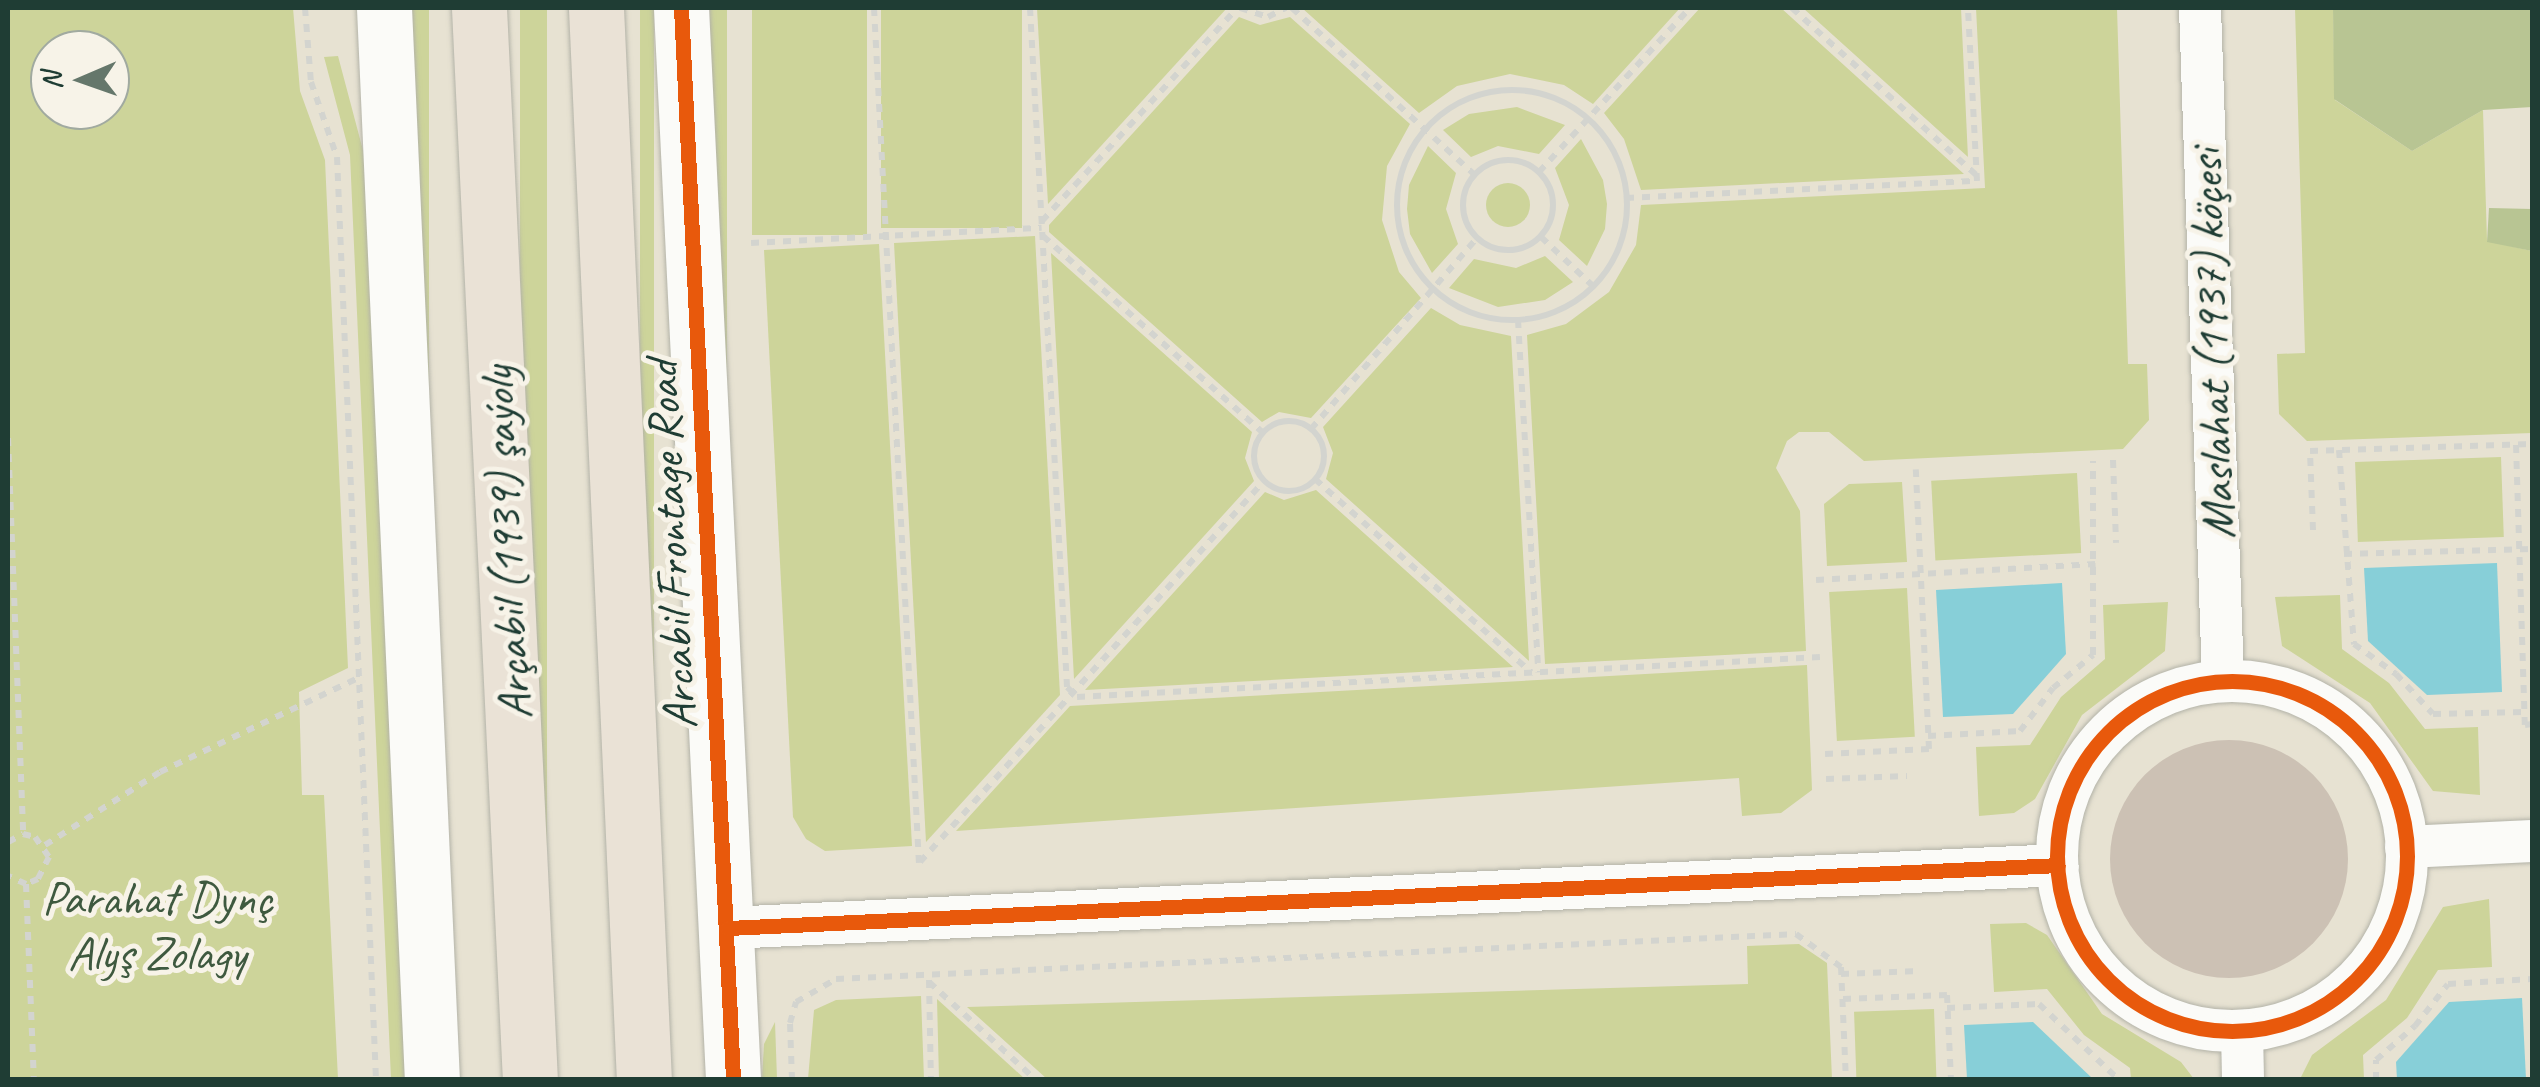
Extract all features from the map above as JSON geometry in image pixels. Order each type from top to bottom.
[{"type":"main road","name":"Arçabil (1939) şaýoly","points":[[479,8],[530,1080]]},
{"type":"main road","points":[[596,8],[644,1080]]},
{"type":"street","points":[[384,8],[432,1080]]},
{"type":"street","name":"Arcabil Frontage Road","points":[[681,8],[733,1080]]},
{"type":"street","name":"Maslahat (1937) köçesi","points":[[2200,8],[2224,680]]},
{"type":"street","points":[[2224,680],[2254,682],[2312,699],[2360,736],[2393,787],[2406,847],[2399,907],[2362,972],[2300,1017],[2242,1031],[2181,1023],[2127,996],[2105,975],[2071,924],[2058,864],[2065,804],[2103,738],[2164,694],[2224,680]]},
{"type":"street","points":[[2406,847],[2532,841]]},
{"type":"street","points":[[728,928],[2058,864]]},
{"type":"street","points":[[2242,1031],[2243,1080]]},
{"type":"path","points":[[305,8],[311,82],[337,156],[362,676],[376,1080]]},
{"type":"path","points":[[874,8],[920,863],[1264,480]]},
{"type":"path","points":[[1030,8],[1067,687],[1077,698],[1820,657]]},
{"type":"path","points":[[751,243],[1042,228],[1238,8],[1255,16],[1289,8],[1474,174]]},
{"type":"path","points":[[1539,172],[1690,8]]},
{"type":"path","points":[[1792,8],[1977,176]]},
{"type":"path","points":[[1626,198],[1977,181],[1968,8]]},
{"type":"path","points":[[1511,90],[1557,99],[1588,120],[1610,146],[1626,198],[1621,240],[1593,286],[1559,310],[1518,320],[1466,311],[1436,292],[1413,264],[1397,218],[1402,170],[1426,129],[1464,100],[1511,90]]},
{"type":"path","points":[[1506,161],[1539,172],[1551,192],[1552,216],[1541,236],[1520,249],[1497,250],[1476,239],[1464,219],[1463,195],[1474,174],[1506,161]]},
{"type":"path","points":[[1042,228],[1262,432]]},
{"type":"path","points":[[1541,236],[1593,286]]},
{"type":"path","points":[[1311,429],[1436,292],[1476,239]]},
{"type":"path","points":[[1518,320],[1535,673]]},
{"type":"path","points":[[1283,420],[1311,429],[1324,456],[1315,479],[1294,490],[1264,480],[1254,455],[1262,432],[1283,420]]},
{"type":"path","points":[[8,438],[23,834]]},
{"type":"path","points":[[2313,530],[2310,452],[2532,444]]},
{"type":"path","points":[[2516,445],[2524,712],[2525,725],[2532,724]]},
{"type":"path","points":[[2338,450],[2343,554],[2351,566],[2354,644],[2396,674],[2433,714],[2524,712]]},
{"type":"path","points":[[1928,736],[2020,731],[2053,688],[2093,655],[2093,460]]},
{"type":"path","points":[[2113,460],[2116,543]]},
{"type":"path","points":[[1825,754],[1929,749],[1916,469]]},
{"type":"path","points":[[1315,479],[1535,673]]},
{"type":"path","points":[[2343,554],[2532,549]]},
{"type":"path","points":[[1816,580],[2096,564]]},
{"type":"path","points":[[45,845],[160,772],[362,676]]},
{"type":"path","points":[[1826,779],[1907,776]]},
{"type":"path","points":[[23,834],[45,845]]},
{"type":"path","points":[[8,842],[23,834]]},
{"type":"path","points":[[26,884],[47,870],[45,845]]},
{"type":"path","points":[[8,876],[26,884]]},
{"type":"path","points":[[26,884],[34,1080]]},
{"type":"path","points":[[792,1080],[790,1023],[796,1002],[810,988],[836,979],[929,978],[1796,934],[1841,967],[1846,1080]]},
{"type":"path","points":[[1841,974],[1919,971]]},
{"type":"path","points":[[929,978],[931,1080]]},
{"type":"path","points":[[929,978],[1036,1080]]},
{"type":"path","points":[[2376,1080],[2376,1060],[2415,1026],[2448,984],[2532,979]]},
{"type":"path","points":[[1843,1000],[1947,995],[1950,1080]]},
{"type":"path","points":[[1947,1008],[2039,1004],[2119,1080]]},
{"type":"green space","name":"Parahat Dynç Alyş Zolagy","points":[[8,8],[293,8],[300,91],[325,160],[348,668],[299,692],[302,795],[324,795],[338,1079],[8,1079]]},
{"type":"green space","points":[[410,8],[429,8],[429,1080],[410,1080]]},
{"type":"green space","points":[[520,8],[547,8],[547,1080],[520,1080]]},
{"type":"green space","points":[[640,8],[654,8],[654,1080],[640,1080]]},
{"type":"green space","points":[[710,8],[727,8],[727,812],[710,812]]},
{"type":"green space","points":[[752,8],[867,8],[867,235],[752,235]]},
{"type":"green space","points":[[881,8],[1022,8],[1022,228],[881,228]]},
{"type":"green space","points":[[1037,8],[1227,8],[1048,204]]},
{"type":"green space","points":[[1302,8],[1680,8],[1593,104],[1564,85],[1510,74],[1457,86],[1419,113]]},
{"type":"green space","points":[[1700,8],[1781,8],[1964,174],[1641,190],[1624,139],[1604,113]]},
{"type":"green space","points":[[1803,8],[1961,8],[1968,157]]},
{"type":"green space","points":[[1976,8],[2117,8],[2128,364],[2147,364],[2149,420],[2123,449],[1864,461],[1829,432],[1799,432],[1787,441],[1776,468],[1800,511],[1806,651],[1545,664],[1527,335],[1566,324],[1609,292],[1636,245],[1641,205],[1985,188]]},
{"type":"green space","points":[[2295,8],[2333,8],[2335,100],[2412,151],[2483,110],[2487,241],[2532,251],[2532,433],[2307,441],[2279,414],[2277,354],[2305,353]]},
{"type":"green space","points":[[2333,8],[2532,8],[2532,107],[2483,110],[2412,151],[2334,99]]},
{"type":"green space","points":[[1239,17],[1260,25],[1290,17],[1410,124],[1387,166],[1382,220],[1399,272],[1421,298],[1311,418],[1279,412],[1262,422],[1049,232],[1049,225]]},
{"type":"green space","points":[[338,56],[364,154],[406,1079],[391,1079],[350,155],[324,57]]},
{"type":"green space","points":[[1517,107],[1565,125],[1539,154],[1498,146],[1471,157],[1443,130],[1469,114]]},
{"type":"green space","points":[[1581,139],[1603,180],[1607,204],[1605,229],[1587,266],[1559,240],[1569,205],[1555,168]]},
{"type":"green space","points":[[1428,146],[1456,173],[1446,209],[1458,244],[1432,273],[1410,234],[1407,209],[1409,185]]},
{"type":"green space","points":[[1508,183],[1524,189],[1530,205],[1524,221],[1508,227],[1492,221],[1486,205],[1492,189]]},
{"type":"green space","points":[[2489,208],[2532,209],[2532,251],[2487,242]]},
{"type":"green space","points":[[1035,236],[1060,695],[926,842],[894,243]]},
{"type":"green space","points":[[879,244],[912,846],[825,851],[806,839],[793,817],[764,250]]},
{"type":"green space","points":[[1051,253],[1252,432],[1245,458],[1254,481],[1074,679]]},
{"type":"green space","points":[[1545,256],[1573,282],[1545,300],[1498,307],[1449,288],[1474,259],[1516,268]]},
{"type":"green space","points":[[1431,308],[1460,325],[1511,336],[1529,661],[1326,479],[1333,453],[1323,427]]},
{"type":"green space","points":[[2501,457],[2504,537],[2358,542],[2355,462]]},
{"type":"green space","points":[[2077,473],[2081,553],[1935,561],[1931,481]]},
{"type":"green space","points":[[1902,482],[1907,562],[1827,566],[1824,504],[1849,484]]},
{"type":"green space","points":[[1316,490],[1513,667],[1085,690],[1265,492],[1284,500]]},
{"type":"green space","points":[[1907,588],[1915,737],[1837,741],[1829,592]]},
{"type":"green space","points":[[2340,595],[2342,649],[2389,683],[2425,729],[2478,727],[2480,795],[2433,791],[2370,703],[2282,646],[2275,597]]},
{"type":"green space","points":[[2168,602],[2165,651],[2082,715],[2035,799],[2014,813],[1979,816],[1976,747],[2030,745],[2061,697],[2105,659],[2103,605]]},
{"type":"green space","points":[[1807,665],[1812,790],[1781,813],[1742,816],[1739,778],[956,831],[1070,706]]},
{"type":"green space","points":[[2489,899],[2492,967],[2438,970],[2407,1018],[2363,1055],[2364,1079],[2300,1079],[2312,1055],[2386,1000],[2443,907]]},
{"type":"green space","points":[[2026,923],[2047,935],[2102,1014],[2181,1062],[2194,1079],[2131,1079],[2130,1068],[2084,1035],[2047,989],[1994,992],[1990,924]]},
{"type":"green space","points":[[1799,944],[1827,963],[1832,1079],[1047,1079],[967,1007],[1748,984],[1747,946]]},
{"type":"green space","points":[[921,996],[924,1079],[808,1079],[814,1010],[836,1000]]},
{"type":"green space","points":[[937,999],[1025,1079],[939,1079]]},
{"type":"green space","points":[[1934,1009],[1936,1079],[1856,1080],[1854,1012]]},
{"type":"green space","points":[[775,1022],[777,1079],[762,1079],[764,1044]]},
{"type":"water","points":[[2497,563],[2502,692],[2427,695],[2368,641],[2364,568]]},
{"type":"water","points":[[2062,583],[2066,654],[2013,714],[1943,717],[1936,590]]},
{"type":"water","points":[[2522,998],[2526,1079],[2397,1079],[2396,1062],[2449,1002]]},
{"type":"water","points":[[2033,1022],[2093,1079],[1967,1079],[1964,1025]]},
{"type":"building","points":[[2229,740],[2275,749],[2313,775],[2339,813],[2348,859],[2339,905],[2313,943],[2275,969],[2229,978],[2183,969],[2145,943],[2119,905],[2110,859],[2119,813],[2145,775],[2183,749]]},
{"type":"cycle path","points":[[681,8],[733,1080]]},
{"type":"cycle path","points":[[2232,681],[2283,689],[2314,702],[2343,721],[2367,745],[2386,774],[2399,805],[2407,856],[2399,907],[2386,938],[2367,967],[2343,991],[2314,1010],[2283,1023],[2232,1031],[2181,1023],[2150,1010],[2121,991],[2097,967],[2078,938],[2065,907],[2057,856],[2065,805],[2078,774],[2097,745],[2121,721],[2150,702],[2181,689],[2232,681]]},
{"type":"cycle path","points":[[728,928],[2058,865]]}]
